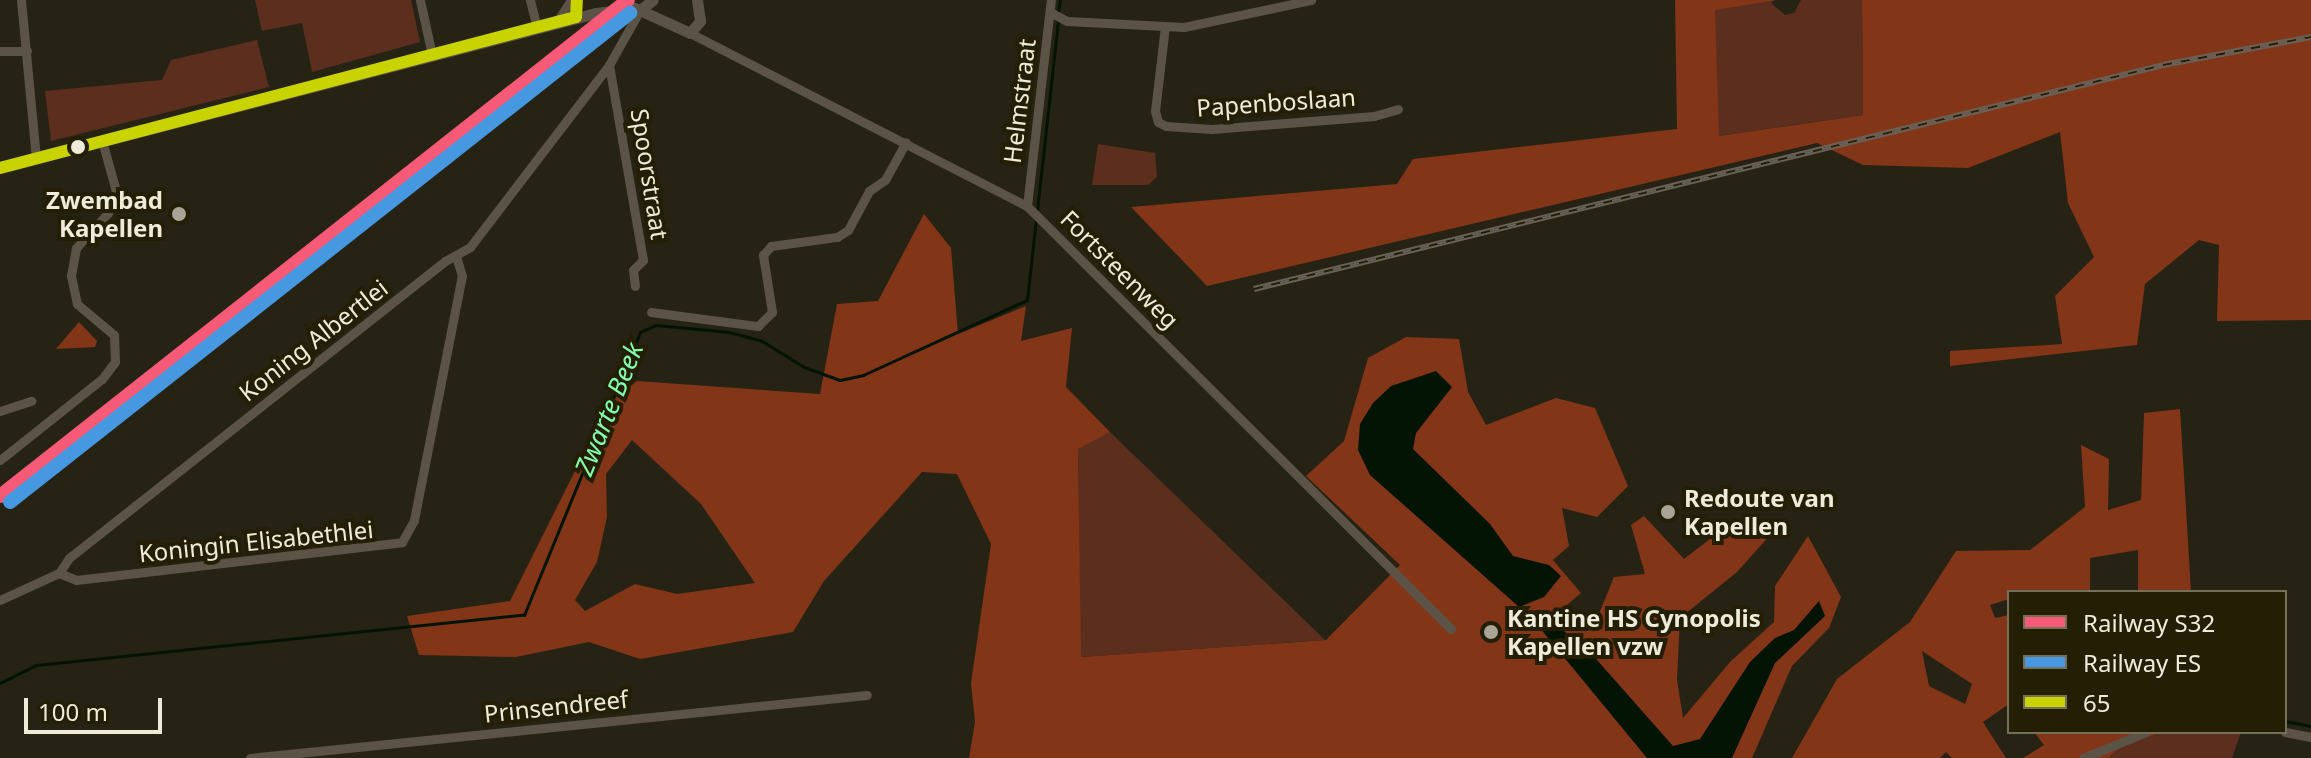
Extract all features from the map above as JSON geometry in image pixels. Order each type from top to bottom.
[{"type":"street","points":[[21,0],[36,158]]},
{"type":"street","points":[[420,0],[432,55]]},
{"type":"street","points":[[530,0],[537,28]]},
{"type":"street","points":[[556,23],[574,0]]},
{"type":"street","points":[[574,0],[576,17]]},
{"type":"street","points":[[0,168],[576,17],[640,10],[653,0]]},
{"type":"street","points":[[690,33],[700,21],[697,0]]},
{"type":"street","name":"Helmstraat","points":[[1027,206],[1051,0]]},
{"type":"street","points":[[1050,12],[1067,21],[1165,26],[1311,0]]},
{"type":"street","name":"Fortsteenweg","points":[[640,10],[906,142],[1027,206],[1451,629]]},
{"type":"street","name":"Koning Albertlei","points":[[0,600],[59,573],[65,562],[481,234],[609,65],[640,10]]},
{"type":"street","name":"Papenboslaan","points":[[1165,26],[1155,111],[1158,122],[1166,126],[1212,129],[1374,116],[1398,109]]},
{"type":"street","points":[[0,51],[27,51]]},
{"type":"street","name":"Spoorstraat","points":[[609,65],[643,260],[633,270],[635,286]]},
{"type":"street","points":[[0,460],[102,379],[115,362],[114,335],[77,304],[71,276],[76,248],[108,213],[116,191],[102,141]]},
{"type":"street","points":[[651,312],[758,326],[772,312],[763,255],[771,246],[837,237],[848,230],[869,191],[885,180],[906,142]]},
{"type":"street","name":"Koningin Elisabethlei","points":[[59,573],[76,580],[402,542],[414,520],[462,276],[456,256]]},
{"type":"street","points":[[0,411],[31,401]]},
{"type":"street","name":"Prinsendreef","points":[[250,758],[867,695]]},
{"type":"street","points":[[2287,732],[2311,737]]},
{"type":"street","points":[[2083,758],[2141,734]]},
{"type":"shaded area","points":[[255,0],[411,0],[420,42],[312,72],[302,23],[262,31]]},
{"type":"shaded area","points":[[1675,0],[1777,0],[1715,10],[1719,136],[1863,115],[1862,0],[2311,0],[2311,320],[2217,321],[2219,245],[2199,240],[2145,284],[2137,345],[1950,366],[1950,351],[2062,344],[2055,296],[2094,257],[2068,203],[2060,132],[1968,168],[1863,165],[1817,143],[1207,286],[1131,207],[1397,184],[1413,159],[1677,129]]},
{"type":"shaded area","points":[[1774,0],[1771,3],[1785,15],[1794,13],[1801,0],[1862,0],[1863,115],[1718,136],[1714,9]]},
{"type":"shaded area","points":[[257,40],[269,87],[51,141],[45,91],[162,80],[171,60]]},
{"type":"shaded area","points":[[1098,144],[1155,153],[1157,177],[1148,185],[1092,185]]},
{"type":"shaded area","points":[[924,214],[951,248],[958,334],[1026,306],[1021,341],[1072,328],[1066,387],[1110,432],[1078,449],[1081,657],[1326,640],[1400,565],[1306,476],[1344,441],[1368,358],[1406,337],[1459,339],[1468,392],[1486,425],[1556,398],[1595,408],[1628,486],[1597,517],[1562,508],[1569,546],[1553,560],[1581,593],[1554,616],[1594,626],[1614,577],[1645,574],[1631,525],[1644,516],[1684,559],[1732,522],[1780,524],[1737,572],[1680,618],[1677,680],[1683,718],[1731,661],[1774,622],[1775,586],[1808,536],[1841,597],[1829,628],[1792,666],[1752,758],[969,758],[975,722],[971,683],[991,544],[957,474],[922,472],[824,581],[793,632],[640,659],[589,642],[516,657],[419,655],[407,616],[510,601],[609,403],[637,381],[820,394],[837,304],[878,301]],"holes":[[[632,440],[701,504],[755,583],[677,594],[635,584],[585,611],[575,600],[597,562],[607,517],[606,474]]]},
{"type":"shaded area","points":[[79,322],[97,341],[95,347],[56,349]]},
{"type":"shaded area","points":[[1436,371],[1452,387],[1416,433],[1413,449],[1490,524],[1513,556],[1549,565],[1561,576],[1544,597],[1519,607],[1370,475],[1358,450],[1360,424],[1373,403],[1391,386]]},
{"type":"shaded area","points":[[2180,409],[2191,590],[2138,590],[2138,550],[2090,558],[2090,590],[2007,590],[2007,600],[1990,605],[1995,618],[2007,615],[2007,705],[1983,722],[2006,758],[1952,758],[1946,752],[1940,758],[1792,758],[1837,679],[1910,622],[1956,551],[2030,550],[2085,507],[2081,445],[2109,459],[2108,510],[2141,500],[2144,413]],"holes":[[[1922,651],[1972,684],[1965,704],[1929,686]]]},
{"type":"shaded area","points":[[1110,432],[1325,640],[1080,657],[1078,448]]},
{"type":"shaded area","points":[[1819,601],[1825,616],[1775,663],[1732,758],[1647,758],[1539,627],[1556,626],[1582,643],[1673,746],[1700,739],[1750,662],[1775,638],[1794,630]]},
{"type":"shaded area","points":[[2036,734],[2156,734],[2122,746],[2108,758],[2023,758],[2044,745]]},
{"type":"shaded area","points":[[2153,734],[2240,734],[2232,758],[2108,758],[2122,746]]},
{"type":"waterway","name":"Zwarte Beek","points":[[1058,12],[1060,0]]},
{"type":"waterway","name":"Zwarte Beek","points":[[1037,211],[1058,20]]},
{"type":"waterway","name":"Zwarte Beek","points":[[0,683],[36,665],[524,615],[640,332],[656,325],[729,332],[762,341],[804,367],[840,380],[863,375],[1027,300],[1036,219]]},
{"type":"waterway","points":[[2287,721],[2311,726]]},
{"type":"railway","points":[[1254,289],[2163,65],[2311,37]]},
{"type":"rail line","name":"S32","points":[[0,496],[628,0]]},
{"type":"rail line","name":"ES","points":[[10,502],[630,13]]},
{"type":"transit line","name":"65","points":[[0,168],[576,17],[577,0]]},
{"type":"place","name":"Zwembad Kapellen","points":[[179,214]]},
{"type":"place","name":"Redoute van Kapellen","points":[[1668,512]]},
{"type":"place","name":"Kantine HS Cynopolis Kapellen vzw","points":[[1491,632]]}]
